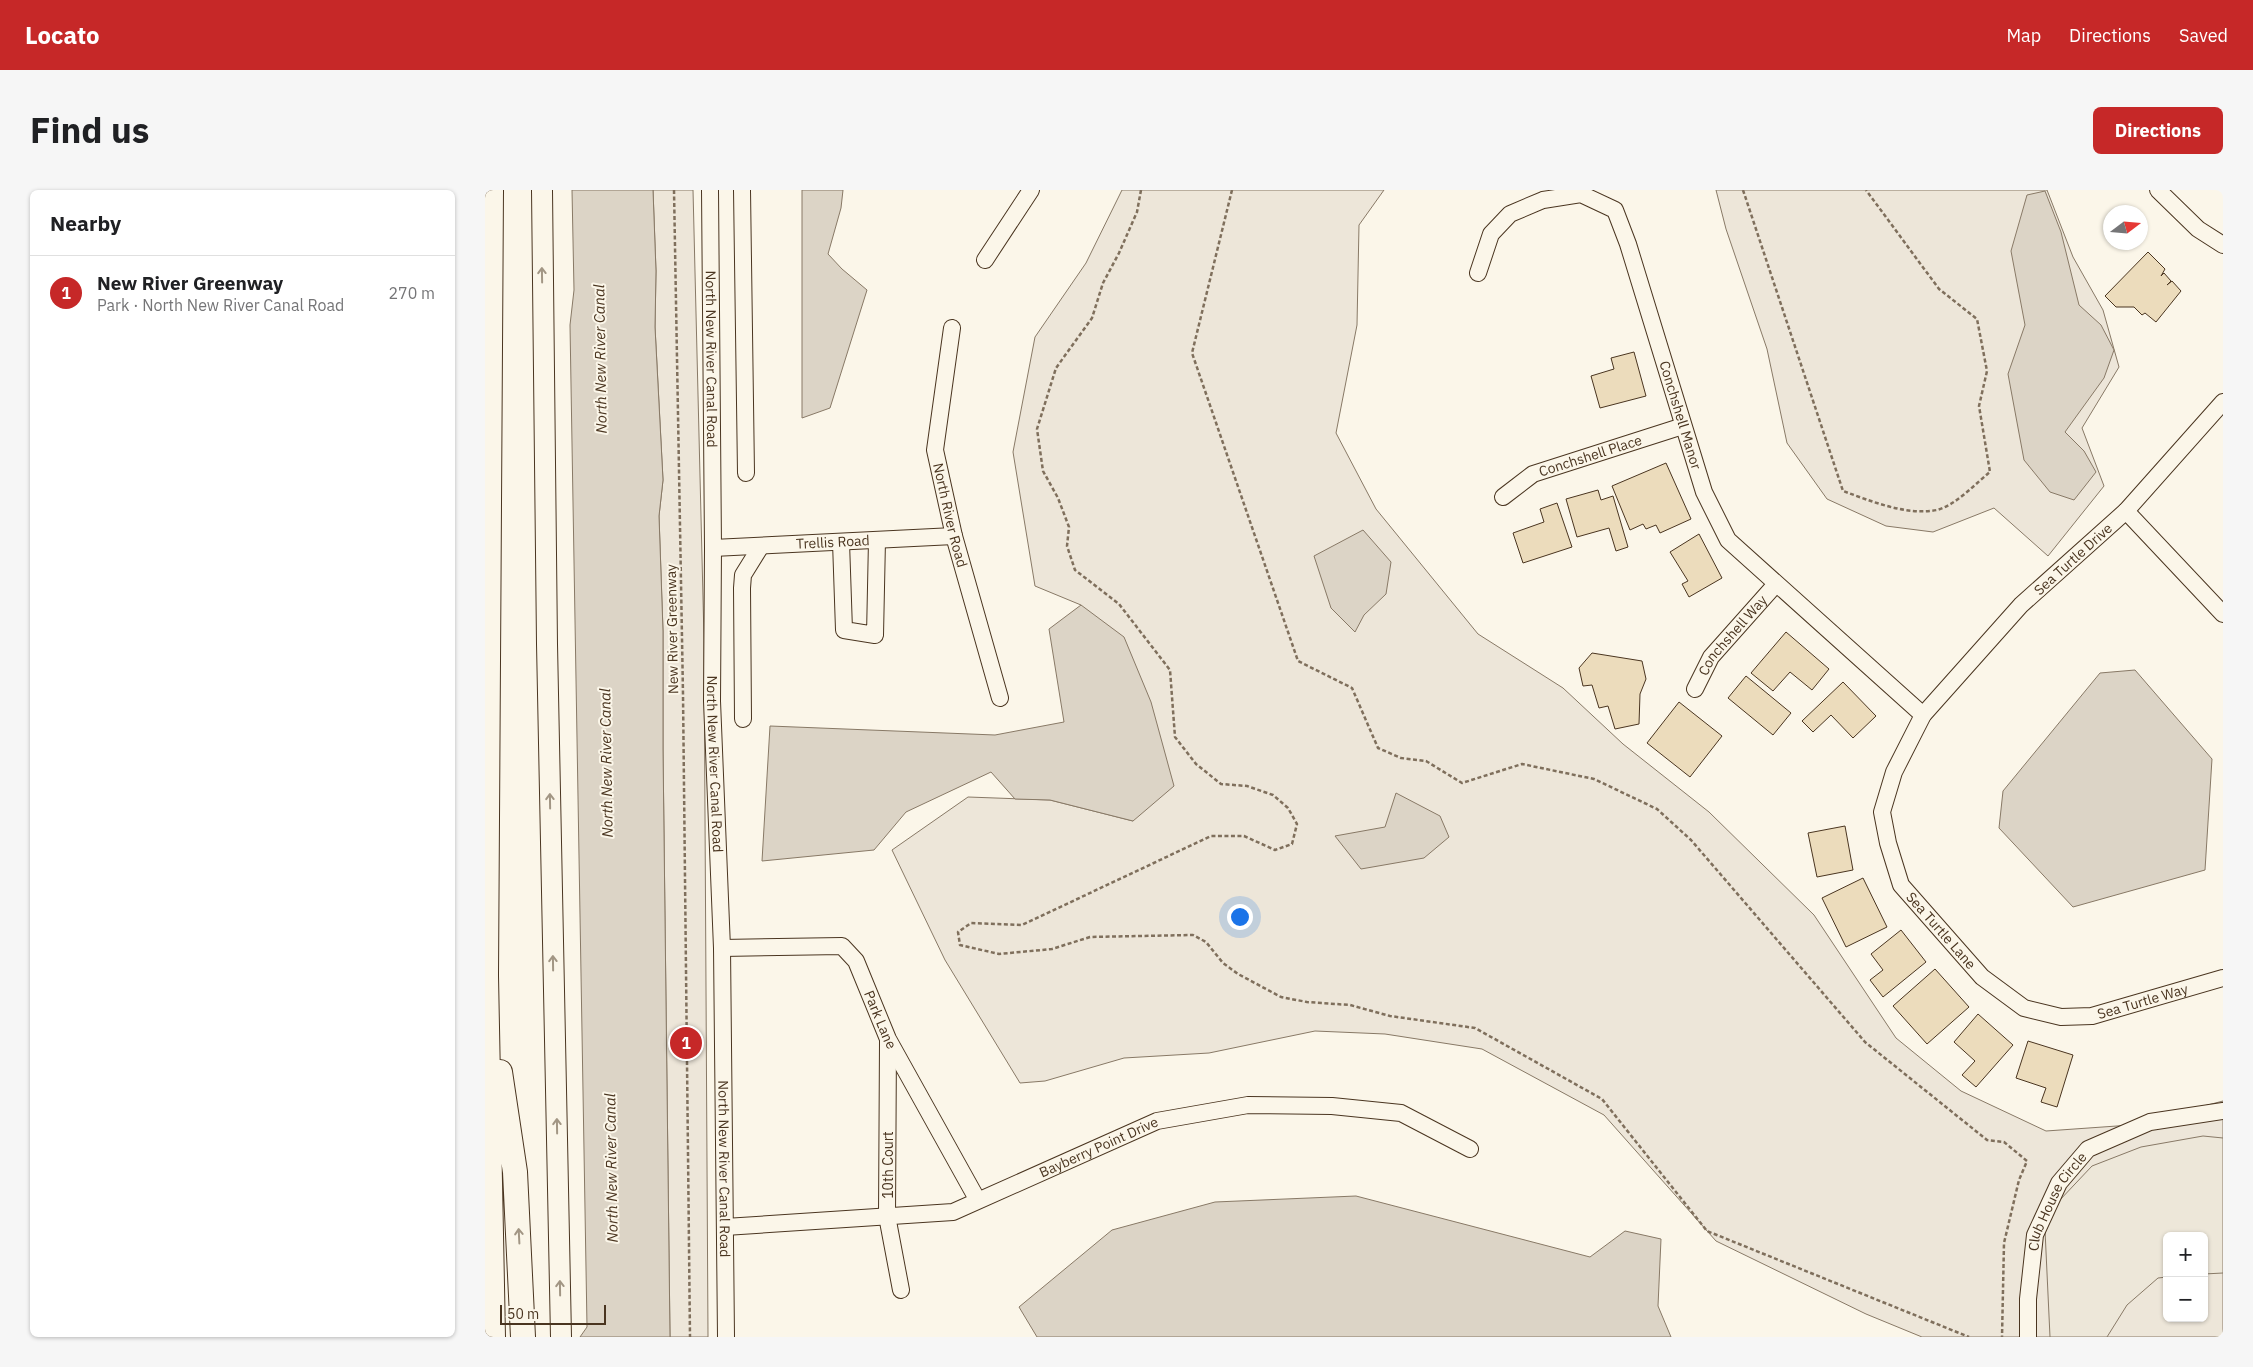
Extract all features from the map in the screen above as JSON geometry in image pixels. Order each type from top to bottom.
[{"type":"highway","points":[[491,190],[486,976],[493,1337]]},
{"type":"highway","points":[[486,976],[515,1172],[523,1337]]},
{"type":"main road","points":[[542,190],[547,654],[561,1337]]},
{"type":"street","name":"North New River Canal Road","points":[[710,190],[713,548],[711,701],[722,948],[726,1337]]},
{"type":"street","points":[[742,190],[746,473]]},
{"type":"street","points":[[985,260],[1031,190]]},
{"type":"street","points":[[2157,190],[2198,229],[2223,245]]},
{"type":"street","name":"Conchshell Manor","points":[[1477,273],[1491,234],[1510,214],[1543,200],[1581,194],[1615,210],[1628,244],[1704,492],[1728,540],[1923,715]]},
{"type":"street","name":"North River Road","points":[[952,328],[935,450],[954,536],[1001,698]]},
{"type":"street","name":"Sea Turtle Drive","points":[[1923,715],[2021,605],[2126,511],[2223,402]]},
{"type":"street","name":"Conchshell Place","points":[[1503,497],[1533,474],[1683,426]]},
{"type":"street","points":[[2126,511],[2223,614]]},
{"type":"street","name":"Trellis Road","points":[[713,548],[954,536]]},
{"type":"street","points":[[841,542],[844,630],[875,635],[877,540]]},
{"type":"street","points":[[743,719],[743,575],[761,546]]},
{"type":"street","name":"Conchshell Way","points":[[1695,689],[1711,657],[1776,584]]},
{"type":"street","name":"Sea Turtle Lane","points":[[1923,715],[1894,772],[1882,812],[1888,843],[1901,885],[1982,977],[2024,1008],[2061,1017]]},
{"type":"street","name":"Park Lane","points":[[722,948],[842,946],[856,962],[888,1040],[977,1199]]},
{"type":"street","name":"Sea Turtle Way","points":[[2061,1017],[2092,1016],[2223,978]]},
{"type":"street","name":"10th Court","points":[[888,1040],[887,1216],[901,1290]]},
{"type":"street","name":"Bayberry Point Drive","points":[[725,1227],[953,1212],[977,1199],[1157,1121],[1248,1105],[1332,1106],[1401,1113],[1471,1149]]},
{"type":"street","name":"Club House Circle","points":[[2028,1337],[2028,1299],[2035,1235],[2059,1183],[2088,1149],[2150,1122],[2223,1111]]},
{"type":"path","name":"New River Greenway","points":[[674,190],[683,675],[690,1337]]},
{"type":"path","points":[[1141,190],[1137,212],[1103,283],[1092,318],[1055,368],[1037,429],[1043,471],[1059,498],[1069,527],[1067,546],[1075,570],[1119,604],[1170,670],[1175,737],[1196,764],[1221,784],[1247,786],[1273,795],[1289,808],[1297,824],[1292,844],[1275,850],[1244,836],[1211,836],[1022,925],[971,923],[958,932],[960,945],[999,954],[1052,949],[1090,937],[1193,935],[1206,942],[1223,963],[1281,996],[1307,1002],[1350,1005],[1391,1016],[1475,1028],[1602,1099],[1707,1230],[1969,1337]]},
{"type":"path","points":[[1232,190],[1192,353],[1298,661],[1352,688],[1378,748],[1401,758],[1426,761],[1462,783],[1522,764],[1594,779],[1657,810],[1691,840],[1865,1042],[1987,1140],[2004,1142],[2027,1161],[2019,1180],[2004,1243],[2002,1337]]},
{"type":"path","points":[[1743,190],[1843,491],[1908,510],[1937,510],[1954,501],[1990,472],[1979,406],[1987,371],[1977,319],[1939,289],[1867,190]]},
{"type":"shaded area","points":[[653,190],[693,190],[704,639],[708,1337],[670,1337],[663,631],[659,516],[663,480],[655,327],[656,271]]},
{"type":"shaded area","points":[[1122,190],[1384,190],[1359,225],[1357,325],[1336,433],[1376,509],[1478,634],[1563,688],[1623,744],[1709,812],[1814,915],[1896,1038],[1961,1091],[2046,1131],[2131,1125],[2223,1101],[2223,1337],[1922,1337],[1866,1314],[1716,1241],[1604,1115],[1482,1049],[1385,1034],[1315,1031],[1209,1053],[1124,1058],[1045,1081],[1020,1083],[945,960],[892,850],[968,797],[1050,800],[1133,821],[1081,605],[1035,586],[1013,452],[1035,337],[1086,263]]},
{"type":"shaded area","points":[[1716,190],[2047,190],[2073,257],[2103,310],[2119,367],[2082,428],[2104,486],[2048,556],[1994,508],[1933,532],[1886,526],[1827,499],[1787,443],[1767,349],[1726,229]]},
{"type":"shaded area","points":[[2203,1136],[2223,1138],[2223,1273],[2208,1274],[2208,1232],[2163,1232],[2163,1277],[2158,1278],[2127,1305],[2107,1337],[2050,1337],[2045,1230],[2058,1202],[2092,1166],[2141,1147]]},
{"type":"water","name":"North New River Canal","points":[[572,190],[653,190],[656,271],[655,327],[663,480],[659,516],[663,631],[670,1337],[580,1337],[587,1327],[570,325],[574,290]]},
{"type":"water","points":[[802,190],[843,190],[841,208],[828,254],[842,269],[867,290],[830,408],[802,418]]},
{"type":"water","points":[[2045,191],[2061,232],[2079,305],[2101,325],[2114,350],[2104,378],[2065,432],[2084,451],[2096,472],[2074,500],[2050,492],[2024,460],[2008,374],[2025,325],[2011,251],[2027,195]]},
{"type":"water","points":[[1363,530],[1391,562],[1386,594],[1364,615],[1355,632],[1331,608],[1314,556]]},
{"type":"water","points":[[1081,605],[1124,637],[1151,702],[1174,786],[1133,821],[1050,800],[1015,799],[991,772],[906,812],[874,850],[762,861],[770,726],[995,735],[1064,722],[1049,629]]},
{"type":"water","points":[[2135,670],[2212,759],[2205,870],[2073,907],[1999,828],[2003,791],[2100,673]]},
{"type":"water","points":[[1396,793],[1440,816],[1449,837],[1424,858],[1361,869],[1335,836],[1385,827]]},
{"type":"water","points":[[1356,1196],[1590,1257],[1625,1231],[1661,1239],[1658,1306],[1671,1337],[1037,1337],[1019,1307],[1112,1230],[1215,1202]]},
{"type":"building","points":[[2148,252],[2165,269],[2161,276],[2164,273],[2171,281],[2167,285],[2172,281],[2181,291],[2156,322],[2145,313],[2142,315],[2134,307],[2116,307],[2105,296]]},
{"type":"building","points":[[1634,352],[1646,396],[1600,408],[1591,376],[1614,369],[1611,358]]},
{"type":"building","points":[[1666,463],[1691,519],[1660,533],[1656,525],[1646,529],[1643,524],[1630,530],[1612,486]]},
{"type":"building","points":[[1598,490],[1601,500],[1613,496],[1628,547],[1616,551],[1609,528],[1577,537],[1566,499]]},
{"type":"building","points":[[1557,503],[1572,547],[1523,563],[1513,533],[1544,522],[1540,509]]},
{"type":"building","points":[[1699,534],[1722,578],[1689,597],[1682,584],[1688,581],[1670,552]]},
{"type":"building","points":[[1786,632],[1829,669],[1812,690],[1790,672],[1773,691],[1751,673]]},
{"type":"building","points":[[1592,653],[1642,661],[1646,679],[1640,694],[1639,724],[1615,729],[1608,706],[1599,708],[1592,685],[1583,686],[1579,668]]},
{"type":"building","points":[[1746,676],[1791,713],[1773,735],[1728,698]]},
{"type":"building","points":[[1843,682],[1876,716],[1853,738],[1831,715],[1813,732],[1802,721]]},
{"type":"building","points":[[1679,702],[1722,736],[1690,777],[1647,743]]},
{"type":"building","points":[[1845,826],[1853,870],[1817,877],[1808,833]]},
{"type":"building","points":[[1863,878],[1887,927],[1846,947],[1822,898]]},
{"type":"building","points":[[1901,930],[1926,962],[1883,997],[1870,980],[1883,970],[1871,954]]},
{"type":"building","points":[[1935,969],[1969,1007],[1927,1044],[1893,1006]]},
{"type":"building","points":[[1978,1014],[2013,1045],[1976,1087],[1962,1075],[1975,1061],[1954,1042]]},
{"type":"building","points":[[2028,1041],[2073,1055],[2057,1107],[2041,1102],[2046,1088],[2016,1078]]},
{"type":"place","name":"New River Greenway","points":[[686,1043]]}]
